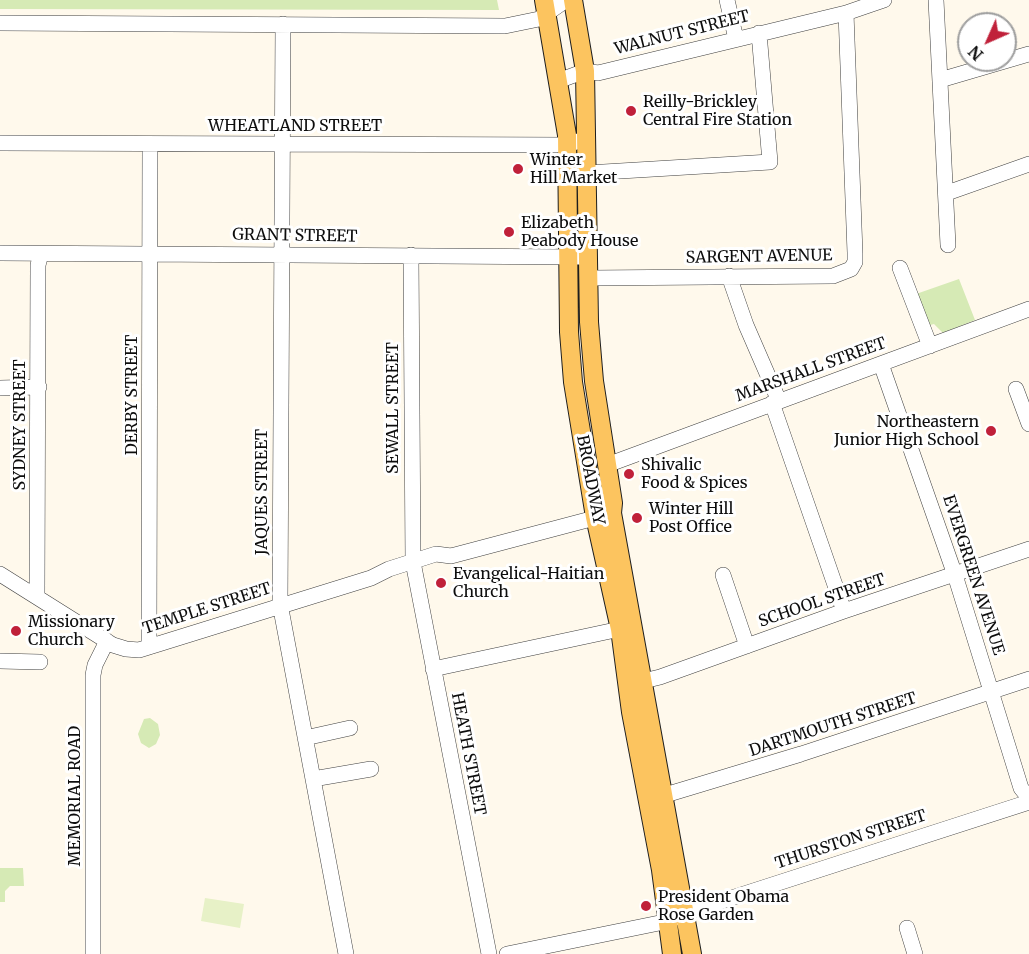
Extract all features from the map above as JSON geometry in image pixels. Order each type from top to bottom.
[{"type":"main road","name":"BROADWAY","points":[[573,0],[585,71],[591,353],[613,503],[603,515],[620,629],[636,683]]},
{"type":"main road","name":"BROADWAY","points":[[544,4],[568,145],[569,332],[575,392],[603,515],[636,683],[655,798],[672,954]]},
{"type":"main road","points":[[568,211],[587,211]]},
{"type":"main road","points":[[575,392],[587,414],[596,452],[607,465]]},
{"type":"main road","name":"BROADWAY","points":[[655,798],[685,913],[692,954]]},
{"type":"street","points":[[0,23],[505,26],[544,4],[566,0]]},
{"type":"street","points":[[727,0],[736,39]]},
{"type":"street","points":[[936,0],[948,245]]},
{"type":"street","name":"WALNUT STREET","points":[[558,81],[585,71],[598,73],[846,13],[876,1]]},
{"type":"street","name":"SARGENT AVENUE","points":[[590,278],[833,276],[851,269],[855,262],[846,13]]},
{"type":"street","name":"JAQUES STREET","points":[[283,24],[280,604],[346,954]]},
{"type":"street","points":[[587,173],[770,162],[759,33]]},
{"type":"street","points":[[940,80],[1029,54]]},
{"type":"street","name":"WHEATLAND STREET","points":[[0,143],[568,145],[587,135]]},
{"type":"street","name":"DERBY STREET","points":[[149,648],[150,144]]},
{"type":"street","points":[[947,193],[1029,164]]},
{"type":"street","name":"GRANT STREET","points":[[0,253],[589,257]]},
{"type":"street","name":"SYDNEY STREET","points":[[37,597],[38,265],[41,254]]},
{"type":"street","name":"SEWALL STREET","points":[[411,255],[413,566]]},
{"type":"street","points":[[900,268],[930,346]]},
{"type":"street","points":[[729,276],[775,402],[844,611]]},
{"type":"street","name":"MARSHALL STREET","points":[[607,465],[1029,309]]},
{"type":"street","name":"EVERGREEN AVENUE","points":[[881,364],[956,575],[1021,788],[1029,798]]},
{"type":"street","points":[[0,388],[39,387]]},
{"type":"street","points":[[1016,389],[1029,424]]},
{"type":"street","name":"TEMPLE STREET","points":[[0,574],[107,641],[126,649],[149,648],[280,604],[371,578],[392,577],[413,566],[443,563],[452,556],[603,515]]},
{"type":"street","name":"SCHOOL STREET","points":[[636,683],[1029,549]]},
{"type":"street","name":"HEATH STREET","points":[[413,566],[489,954]]},
{"type":"street","points":[[723,575],[747,646]]},
{"type":"street","points":[[433,669],[620,629]]},
{"type":"street","name":"MEMORIAL ROAD","points":[[93,954],[93,675],[95,665],[107,641]]},
{"type":"street","points":[[0,661],[40,662]]},
{"type":"street","name":"DARTMOUTH STREET","points":[[655,798],[946,708],[1029,679]]},
{"type":"street","points":[[305,738],[350,728]]},
{"type":"street","points":[[313,779],[371,769]]},
{"type":"street","name":"THURSTON STREET","points":[[507,954],[669,921],[685,913],[1029,802]]},
{"type":"street","points":[[907,927],[915,954]]},
{"type":"green space","points":[[0,0],[497,0],[499,10],[0,9]]},
{"type":"green space","points":[[959,279],[975,320],[943,333],[934,324],[926,326],[916,294]]},
{"type":"green space","points":[[150,718],[158,724],[160,735],[156,744],[149,748],[141,743],[138,734],[144,719]]},
{"type":"green space","points":[[0,868],[23,868],[24,886],[10,886],[5,891],[5,902],[0,902]]},
{"type":"green space","points":[[205,898],[244,904],[240,928],[201,921]]},
{"type":"place","name":"Reilly-Brickley Central Fire Station","points":[[631,111]]},
{"type":"place","name":"Winter Hill Market","points":[[518,169]]},
{"type":"place","name":"Elizabeth Peabody House","points":[[509,232]]},
{"type":"place","name":"Northeastern Junior High School","points":[[991,431]]},
{"type":"place","name":"Shivalic Food & Spices","points":[[629,474]]},
{"type":"place","name":"Winter Hill Post Office","points":[[637,518]]},
{"type":"place","name":"Evangelical-Haitian Church","points":[[441,583]]},
{"type":"place","name":"Missionary Church","points":[[16,631]]},
{"type":"place","name":"President Obama Rose Garden","points":[[646,906]]}]
